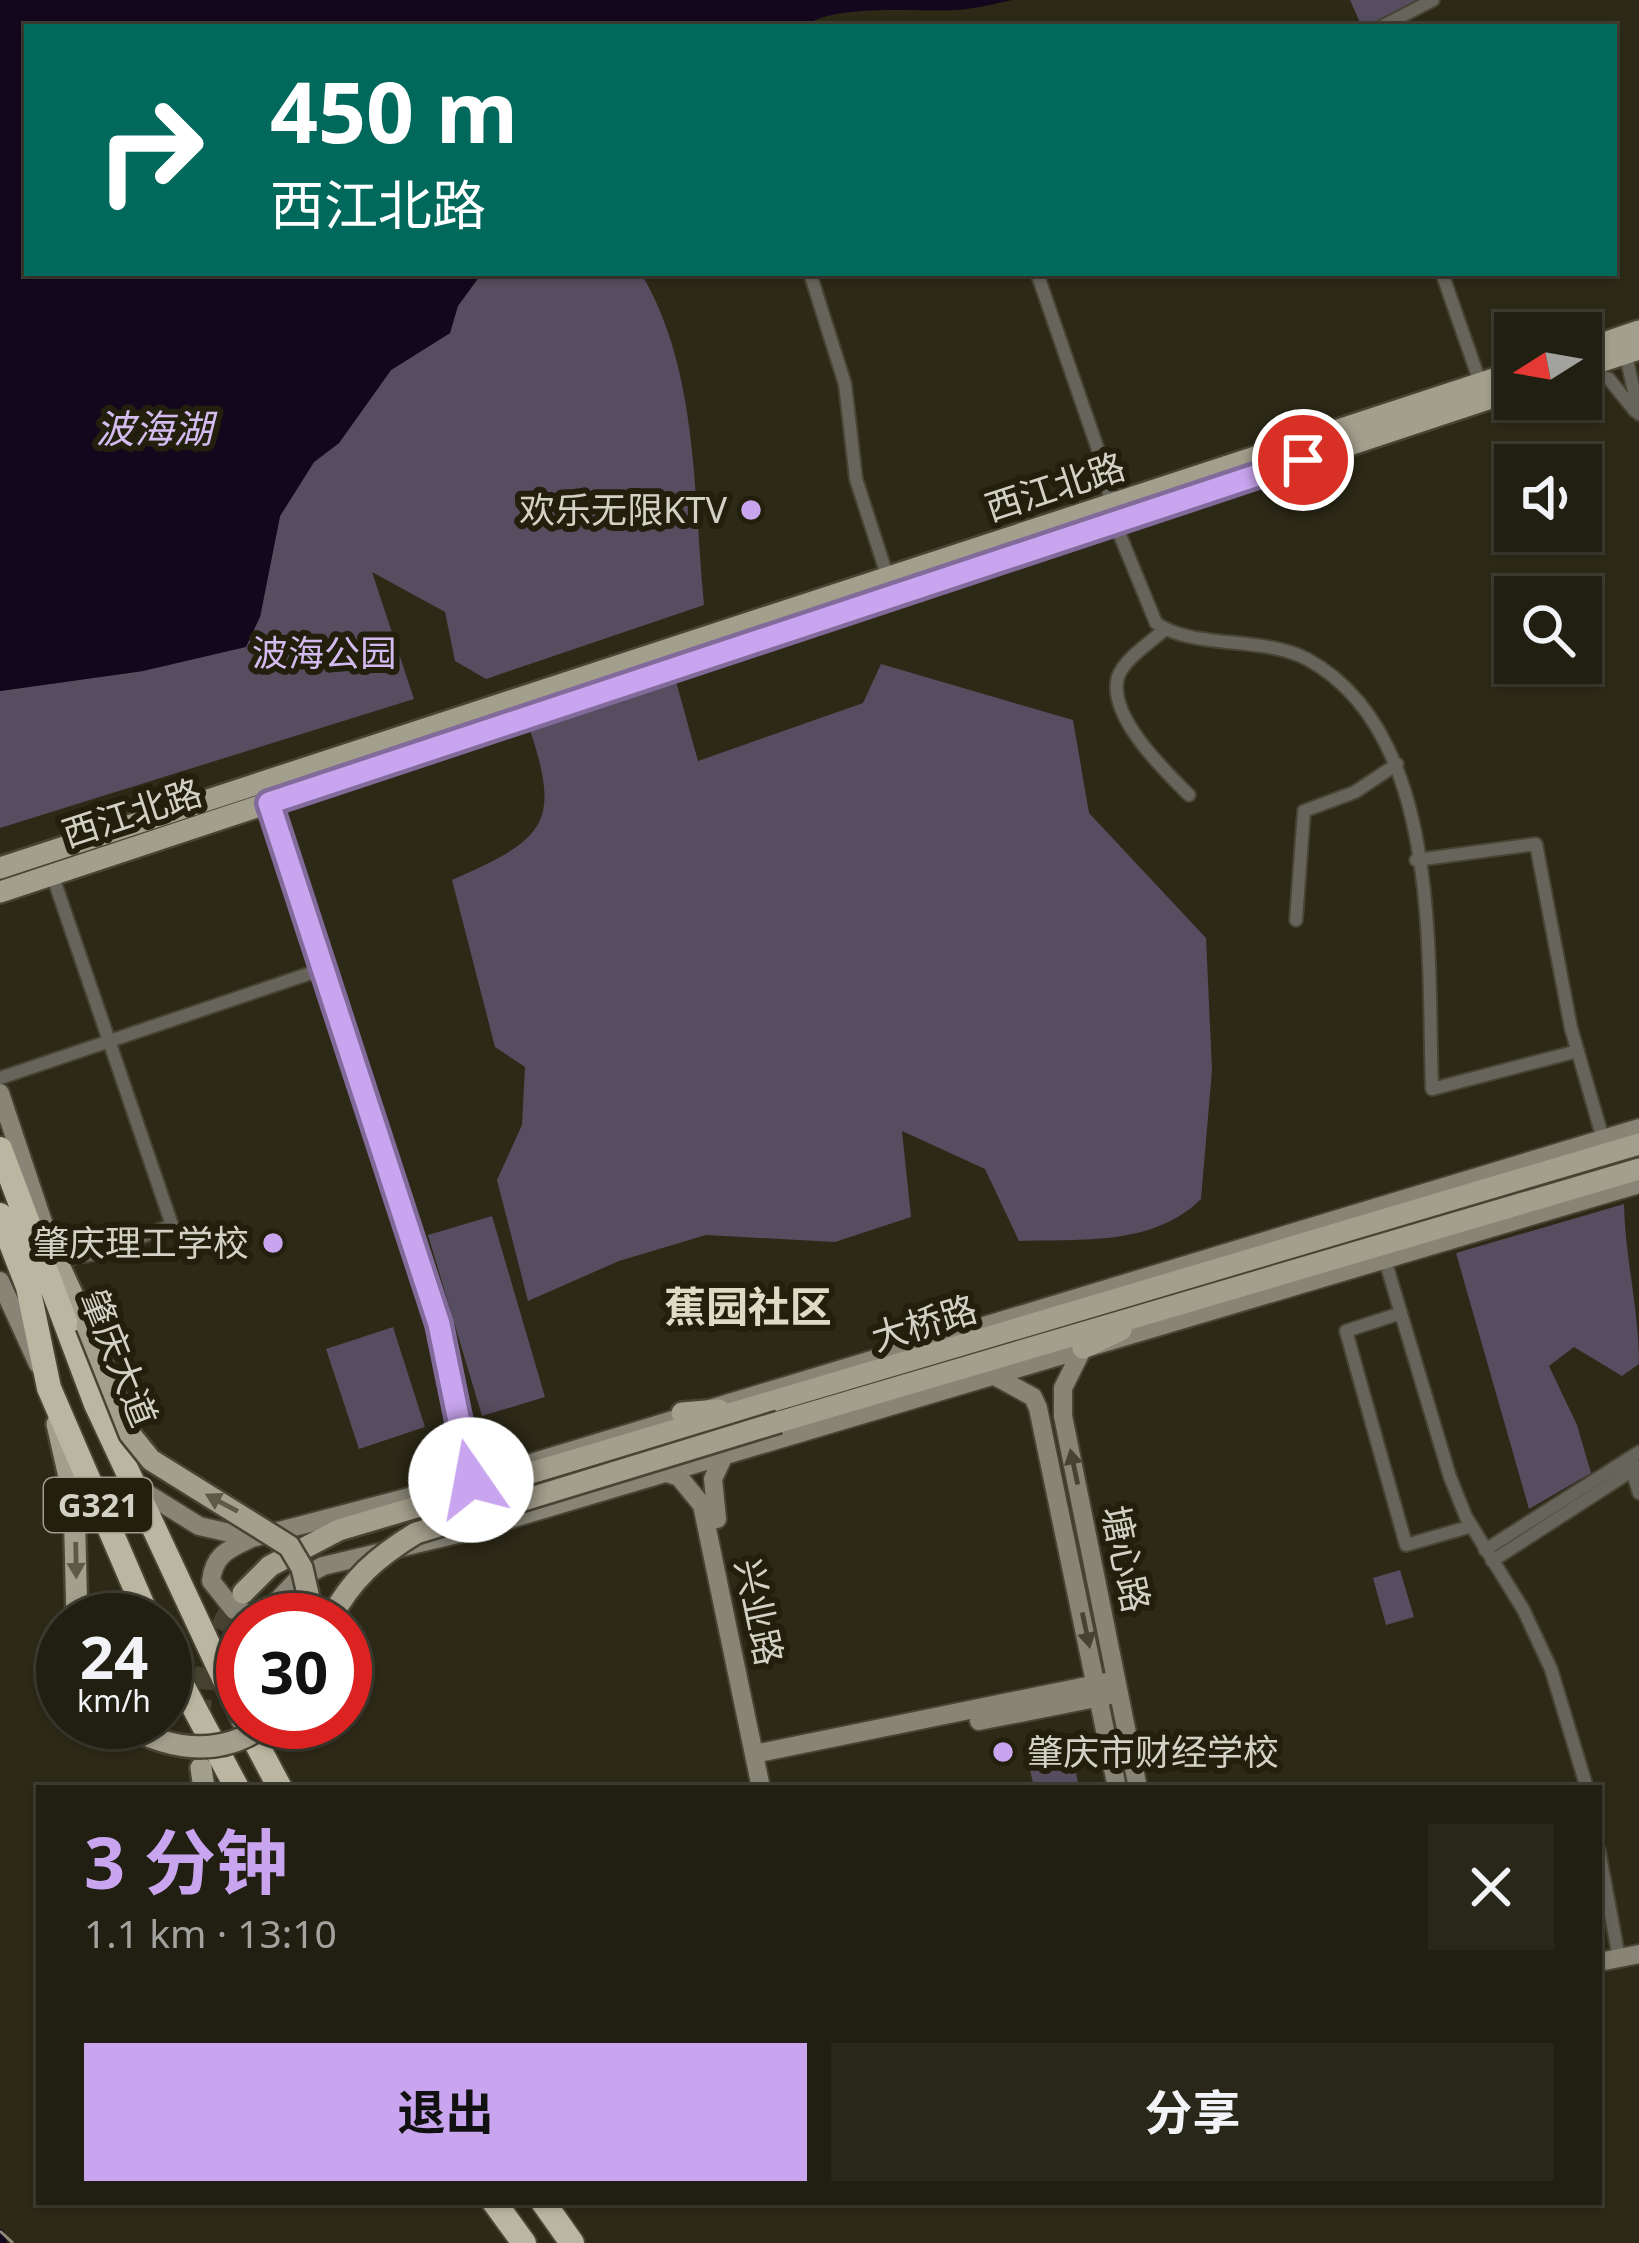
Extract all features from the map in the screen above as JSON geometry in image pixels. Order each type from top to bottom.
[{"type":"highway","name":"肇庆大道","points":[[0,1149],[76,1352],[216,1661]]},
{"type":"highway","name":"肇庆大道","points":[[0,1215],[28,1287],[49,1388],[137,1593]]},
{"type":"highway","points":[[192,1704],[235,1785]]},
{"type":"highway","name":"肇庆大道","points":[[258,1749],[278,1785]]},
{"type":"highway","points":[[496,2205],[524,2243]]},
{"type":"highway","points":[[553,2208],[572,2243]]},
{"type":"main road","points":[[1602,348],[1632,343]]},
{"type":"main road","points":[[1602,358],[1632,343]]},
{"type":"main road","name":"西江北路","points":[[808,613],[887,575],[1113,513],[1494,378]]},
{"type":"main road","name":"西江北路","points":[[5,879],[1113,513],[1494,396]]},
{"type":"main road","name":"西江北路","points":[[5,879],[52,874],[266,793]]},
{"type":"main road","points":[[1609,1137],[1639,1131]]},
{"type":"main road","name":"大桥路","points":[[243,1593],[270,1567],[339,1530],[1639,1144]]},
{"type":"main road","name":"大桥路","points":[[344,1593],[375,1558],[416,1534],[1191,1298],[1639,1169]]},
{"type":"main road","points":[[1494,1227],[1534,1199]]},
{"type":"main road","points":[[1302,1244],[1358,1211]]},
{"type":"main road","points":[[57,1262],[130,1434],[151,1460],[289,1546],[302,1568],[308,1593]]},
{"type":"main road","points":[[1083,1348],[1191,1298]]},
{"type":"main road","points":[[49,1388],[74,1499],[76,1593]]},
{"type":"main road","points":[[682,1414],[808,1392]]},
{"type":"main road","points":[[844,1402],[924,1393]]},
{"type":"street","points":[[1387,24],[1432,0]]},
{"type":"street","points":[[811,276],[845,384],[856,479],[887,575]]},
{"type":"street","points":[[1038,276],[1102,461],[1113,513],[1156,623],[1164,629],[1264,645],[1303,657],[1341,680],[1368,709],[1397,764],[1426,941],[1432,1089],[1578,1051]]},
{"type":"street","points":[[1443,276],[1480,382]]},
{"type":"street","points":[[1632,343],[1639,416]]},
{"type":"street","points":[[1602,376],[1639,416]]},
{"type":"street","points":[[1164,629],[1125,666],[1118,690],[1142,747],[1189,795]]},
{"type":"street","points":[[1296,920],[1304,811],[1355,792],[1397,764]]},
{"type":"street","points":[[266,793],[439,1324],[471,1480]]},
{"type":"street","points":[[1416,860],[1536,844],[1578,1051],[1609,1137],[471,1480],[252,1538],[224,1551],[213,1564],[211,1581],[223,1601],[246,1616],[263,1616],[297,1580],[341,1559],[470,1531],[726,1451],[1639,1184]]},
{"type":"street","points":[[52,874],[172,1225],[100,1253],[57,1262]]},
{"type":"street","points":[[0,1078],[323,969]]},
{"type":"street","points":[[0,1093],[57,1262],[76,1352]]},
{"type":"street","points":[[1385,1260],[1450,1477],[1551,1669],[1586,1785]]},
{"type":"street","points":[[1,1288],[49,1388]]},
{"type":"street","points":[[1401,1313],[1346,1331],[1406,1545],[1472,1526]]},
{"type":"street","name":"塘心路","points":[[1083,1348],[1063,1388],[1063,1416],[1108,1689],[1117,1785]]},
{"type":"street","name":"塘心路","points":[[993,1375],[1033,1396],[1038,1408],[1108,1689],[1137,1785]]},
{"type":"street","name":"兴业路","points":[[726,1451],[712,1495],[761,1759],[761,1785]]},
{"type":"street","points":[[1489,1556],[1639,1452]]},
{"type":"street","points":[[1489,1556],[1635,1468],[1639,1493]]},
{"type":"street","name":"兴业路","points":[[660,1471],[679,1477],[702,1504],[771,1785]]},
{"type":"street","points":[[132,1484],[183,1520],[252,1538]]},
{"type":"street","points":[[308,1593],[341,1559]]},
{"type":"street","points":[[761,1759],[1108,1689]]},
{"type":"street","points":[[261,1749],[261,1754]]},
{"type":"street","points":[[1602,1885],[1608,1954]]},
{"type":"street","points":[[1608,1954],[1639,1942]]},
{"type":"street","points":[[1608,1954],[1639,1954]]},
{"type":"green space","points":[[1350,0],[1426,0],[1386,24],[1361,24]]},
{"type":"green space","name":"波海公园","points":[[480,276],[642,276],[660,311],[684,392],[704,605],[486,679],[455,661],[445,612],[372,572],[414,699],[0,828],[0,691],[143,671],[260,617],[280,516],[314,462],[339,443],[391,370],[450,333],[457,306]]},
{"type":"green space","points":[[881,664],[1073,720],[1089,813],[1206,938],[1212,1070],[1201,1199],[1182,1214],[1139,1232],[1019,1241],[985,1169],[902,1131],[911,1217],[835,1242],[706,1235],[619,1261],[528,1301],[497,1180],[522,1125],[525,1067],[495,1047],[452,880],[509,852],[539,823],[544,783],[527,721],[674,674],[698,761],[863,703]]},
{"type":"green space","points":[[1624,1204],[1639,1364],[1622,1376],[1574,1347],[1549,1366],[1577,1425],[1591,1473],[1529,1509],[1456,1253]]},
{"type":"green space","points":[[492,1216],[545,1397],[482,1416],[428,1235]]},
{"type":"green space","points":[[393,1327],[425,1427],[359,1449],[326,1349]]},
{"type":"green space","points":[[1400,1570],[1414,1617],[1386,1625],[1373,1578]]},
{"type":"green space","points":[[1070,1742],[1078,1785],[1033,1785],[1026,1751]]},
{"type":"water","name":"波海湖","points":[[0,0],[1012,0],[955,10],[854,12],[808,24],[24,24],[24,276],[480,276],[458,306],[450,333],[391,370],[339,443],[314,462],[280,516],[260,617],[246,647],[143,671],[0,691]]},
{"type":"waterway","points":[[0,2234],[2,2243]]},
{"type":"tunnel","points":[[200,1720],[203,1686],[216,1641]]},
{"type":"railway","points":[[0,2231],[13,2243]]},
{"type":"place","name":"欢乐无限KTV","points":[[751,510]]},
{"type":"place","name":"肇庆理工学校","points":[[273,1243]]},
{"type":"place","name":"肇庆市财经学校","points":[[1003,1752]]},
{"type":"district","name":"蕉园社区","points":[[748,1307]]},
{"type":"route","points":[[471,1480],[439,1324],[408,1220],[269,803],[1303,460]]}]
